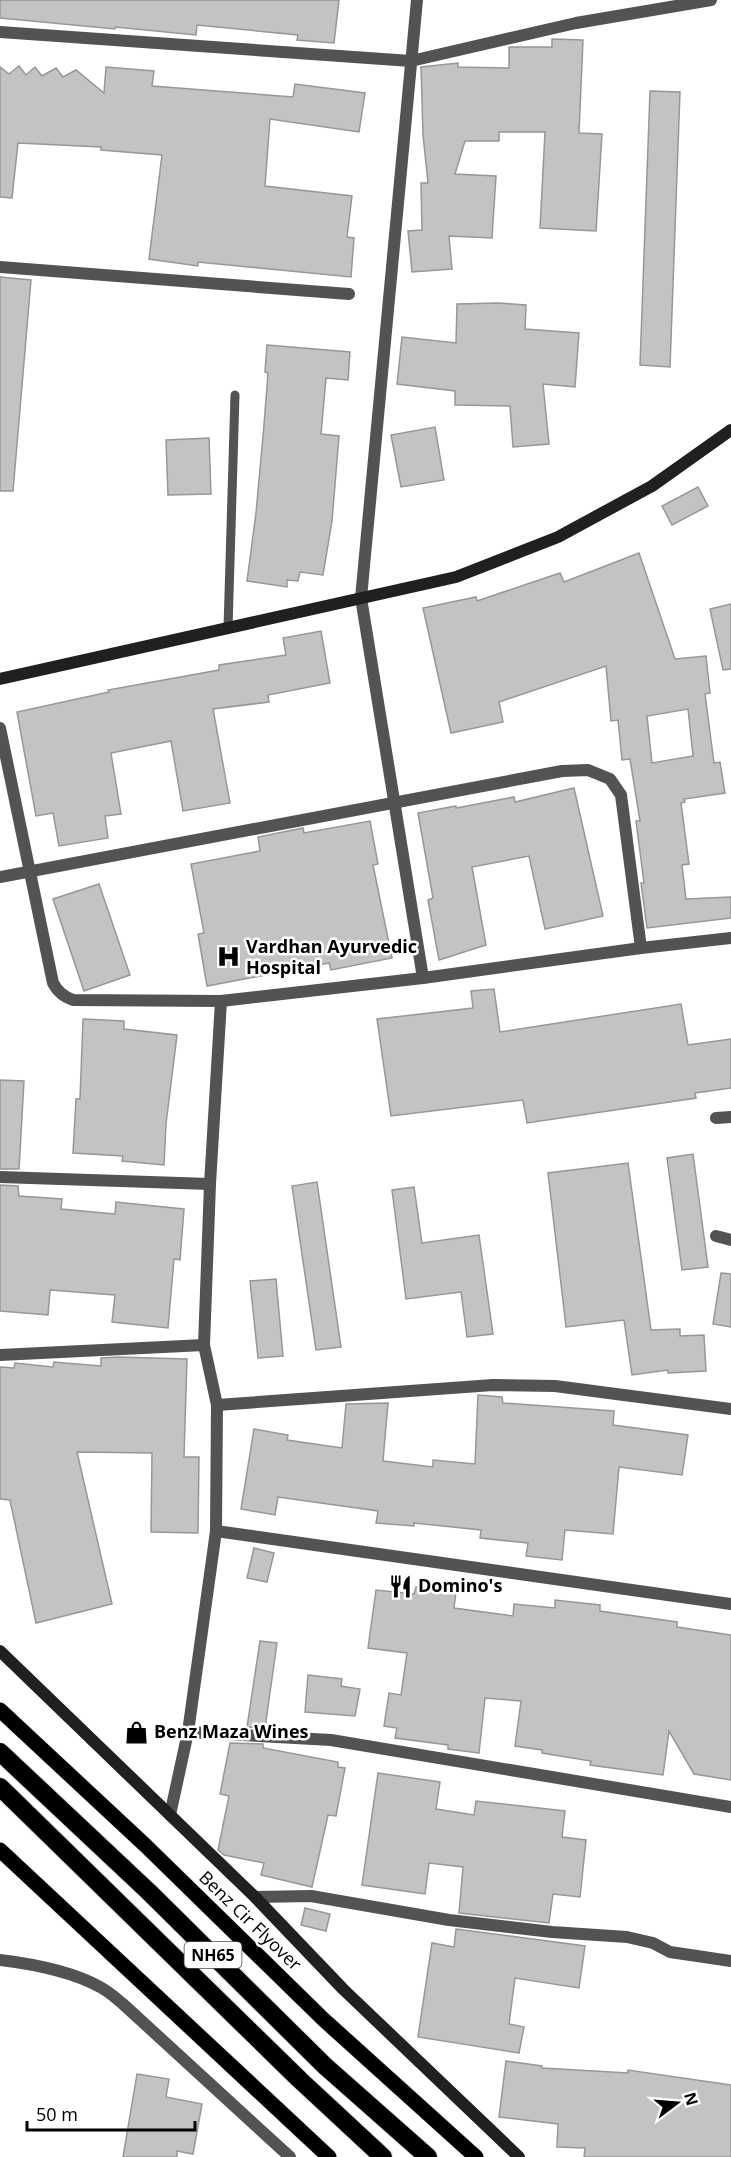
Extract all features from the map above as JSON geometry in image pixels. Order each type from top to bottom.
[{"type":"highway","name":"NH65","points":[[0,1752],[149,1892],[325,2066],[428,2157]]},
{"type":"highway","name":"NH65","points":[[0,1788],[381,2156]]},
{"type":"main road","name":"Benz Cir Flyover","points":[[0,1710],[323,2019],[476,2157]]},
{"type":"main road","points":[[0,1850],[329,2157]]},
{"type":"street","points":[[417,0],[361,598],[423,978]]},
{"type":"street","points":[[0,32],[411,61],[576,22],[711,0]]},
{"type":"street","points":[[0,267],[349,294]]},
{"type":"street","points":[[0,679],[456,577],[558,537],[652,486],[731,430],[731,425]]},
{"type":"street","points":[[0,728],[54,982],[58,991],[73,1000],[220,1001],[423,978],[731,938]]},
{"type":"street","points":[[0,877],[562,771],[588,770],[610,779],[621,795],[641,948]]},
{"type":"street","points":[[170,1815],[188,1732],[216,1531],[216,1405],[204,1345],[220,1001]]},
{"type":"street","points":[[716,1118],[731,1117]]},
{"type":"street","points":[[0,1177],[210,1184]]},
{"type":"street","points":[[716,1236],[731,1240]]},
{"type":"street","points":[[0,1355],[204,1345]]},
{"type":"street","points":[[216,1405],[493,1385],[555,1386],[731,1409]]},
{"type":"street","points":[[216,1531],[731,1604]]},
{"type":"street","points":[[0,1651],[255,1897],[343,1989],[519,2157]]},
{"type":"street","points":[[188,1732],[331,1740],[731,1807]]},
{"type":"street","points":[[255,1897],[311,1896],[449,1920],[552,1932],[627,1937],[653,1943],[670,1952],[731,1961]]},
{"type":"street","points":[[0,1960],[44,1968],[103,1988],[290,2157]]},
{"type":"lane","points":[[228,628],[235,395]]},
{"type":"building","points":[[0,0],[339,0],[334,43],[297,40],[298,35],[197,25],[196,35],[0,18]]},
{"type":"building","points":[[552,39],[583,40],[579,133],[602,134],[596,231],[540,228],[545,132],[499,132],[499,141],[465,141],[455,174],[496,176],[492,238],[449,236],[452,269],[412,272],[408,231],[422,230],[421,183],[428,183],[423,135],[421,67],[458,63],[458,67],[509,68],[509,47],[552,47]]},
{"type":"building","points":[[19,66],[26,75],[35,67],[42,76],[56,68],[63,77],[76,70],[104,93],[106,67],[154,71],[152,86],[293,97],[295,84],[365,93],[359,132],[270,119],[265,186],[352,196],[347,237],[354,238],[351,277],[198,262],[198,266],[149,259],[162,155],[101,150],[101,147],[18,143],[12,198],[0,197],[0,67],[9,74]]},
{"type":"building","points":[[650,91],[680,92],[670,367],[640,365]]},
{"type":"building","points":[[0,277],[31,280],[13,491],[0,491]]},
{"type":"building","points":[[457,304],[526,305],[525,329],[579,333],[575,387],[543,384],[549,444],[513,447],[510,406],[455,405],[455,391],[397,384],[402,337],[456,343]]},
{"type":"building","points":[[267,345],[350,352],[348,380],[326,378],[321,434],[339,436],[332,521],[323,575],[300,572],[298,581],[287,580],[287,587],[247,581],[264,425],[268,373],[265,372]]},
{"type":"building","points":[[435,427],[444,480],[401,487],[391,435]]},
{"type":"building","points":[[209,438],[211,494],[168,495],[166,440]]},
{"type":"building","points":[[698,487],[708,506],[672,525],[662,506]]},
{"type":"building","points":[[639,553],[675,659],[706,656],[710,693],[705,694],[714,763],[720,762],[725,793],[684,799],[685,802],[681,803],[689,864],[682,865],[686,899],[731,897],[731,918],[647,928],[636,821],[640,821],[630,759],[622,760],[618,720],[611,721],[606,666],[499,702],[503,722],[451,733],[423,608],[476,597],[477,601],[560,573],[564,582]],"holes":[[[688,709],[693,756],[652,763],[647,716]]]},
{"type":"building","points":[[731,604],[731,669],[723,670],[710,609]]},
{"type":"building","points":[[321,631],[330,683],[268,695],[269,702],[213,709],[230,803],[183,811],[171,741],[111,753],[121,814],[105,816],[108,838],[59,846],[53,813],[36,816],[17,712],[109,692],[108,690],[219,670],[219,665],[286,655],[283,638]]},
{"type":"building","points":[[574,788],[603,916],[545,929],[529,856],[472,867],[486,945],[439,960],[428,900],[433,898],[418,813],[514,797],[515,802]]},
{"type":"building","points":[[370,821],[378,864],[373,865],[392,958],[331,970],[329,963],[207,986],[198,934],[204,933],[191,864],[260,851],[258,837],[303,828],[304,833]]},
{"type":"building","points":[[99,884],[130,975],[84,991],[53,899]]},
{"type":"building","points":[[494,989],[500,1032],[681,1004],[688,1045],[731,1039],[731,1088],[695,1093],[696,1098],[527,1123],[523,1100],[391,1116],[377,1019],[473,1008],[471,991]]},
{"type":"building","points":[[83,1019],[124,1021],[124,1029],[177,1035],[166,1124],[164,1165],[122,1161],[123,1156],[73,1153],[76,1099],[80,1099]]},
{"type":"building","points":[[0,1080],[24,1081],[19,1169],[0,1169]]},
{"type":"building","points":[[693,1154],[708,1267],[682,1270],[667,1158]]},
{"type":"building","points":[[628,1163],[651,1330],[680,1329],[680,1336],[704,1335],[706,1371],[668,1373],[668,1370],[632,1375],[624,1320],[566,1327],[548,1173]]},
{"type":"building","points":[[317,1182],[341,1347],[316,1350],[292,1186]]},
{"type":"building","points":[[0,1185],[18,1186],[19,1196],[62,1199],[61,1209],[115,1214],[116,1202],[184,1209],[180,1260],[174,1259],[168,1328],[112,1322],[115,1295],[50,1290],[48,1315],[0,1311]]},
{"type":"building","points":[[414,1187],[422,1243],[479,1235],[493,1334],[467,1337],[461,1292],[406,1299],[392,1190]]},
{"type":"building","points":[[721,1273],[731,1274],[731,1327],[713,1324]]},
{"type":"building","points":[[276,1279],[283,1356],[258,1358],[250,1281]]},
{"type":"building","points":[[101,1358],[187,1359],[184,1457],[199,1457],[198,1533],[151,1532],[152,1453],[77,1452],[112,1604],[36,1623],[10,1500],[0,1499],[0,1367],[14,1368],[15,1363],[53,1367],[54,1362],[101,1366]]},
{"type":"building","points":[[478,1395],[502,1397],[503,1403],[614,1411],[613,1425],[688,1435],[682,1475],[619,1467],[613,1534],[565,1530],[562,1560],[526,1556],[528,1543],[480,1538],[481,1530],[414,1523],[414,1526],[376,1523],[378,1511],[278,1497],[275,1515],[241,1509],[254,1429],[288,1435],[287,1440],[342,1448],[346,1404],[388,1403],[383,1461],[433,1467],[433,1460],[475,1464]]},
{"type":"building","points":[[254,1548],[274,1553],[267,1582],[247,1578]]},
{"type":"building","points":[[416,1587],[456,1592],[454,1608],[513,1616],[514,1604],[555,1608],[555,1600],[600,1605],[600,1611],[677,1622],[677,1627],[731,1635],[731,1780],[694,1774],[669,1731],[663,1775],[590,1765],[591,1761],[515,1746],[521,1701],[485,1698],[479,1753],[448,1749],[448,1745],[395,1738],[397,1728],[384,1726],[389,1693],[401,1695],[407,1653],[368,1648],[376,1590],[414,1594]]},
{"type":"building","points":[[260,1641],[277,1643],[265,1728],[247,1727]]},
{"type":"building","points":[[308,1675],[342,1679],[341,1686],[360,1689],[355,1716],[305,1712]]},
{"type":"building","points":[[230,1743],[263,1744],[263,1748],[338,1762],[338,1767],[345,1768],[336,1816],[328,1815],[312,1887],[261,1875],[264,1863],[224,1855],[218,1850],[229,1796],[220,1794]]},
{"type":"building","points":[[378,1773],[440,1782],[436,1809],[474,1815],[476,1801],[565,1811],[562,1837],[586,1840],[580,1897],[553,1894],[549,1923],[459,1913],[463,1867],[429,1863],[425,1894],[362,1885]]},
{"type":"building","points":[[305,1908],[330,1914],[326,1931],[301,1925]]},
{"type":"building","points":[[456,1929],[585,1946],[579,1988],[515,1978],[509,2024],[524,2027],[519,2053],[418,2037],[432,1943],[454,1947]]},
{"type":"building","points":[[506,2061],[542,2066],[542,2068],[628,2073],[628,2070],[731,2085],[731,2157],[584,2157],[585,2148],[557,2147],[558,2124],[499,2117]]},
{"type":"building","points":[[137,2074],[169,2079],[166,2097],[202,2104],[193,2154],[177,2151],[177,2157],[123,2157]]},
{"type":"place","name":"Vardhan Ayurvedic Hospital","points":[[228,957]]},
{"type":"place","name":"Domino's","points":[[400,1586]]},
{"type":"place","name":"Benz Maza Wines","points":[[136,1732]]}]
